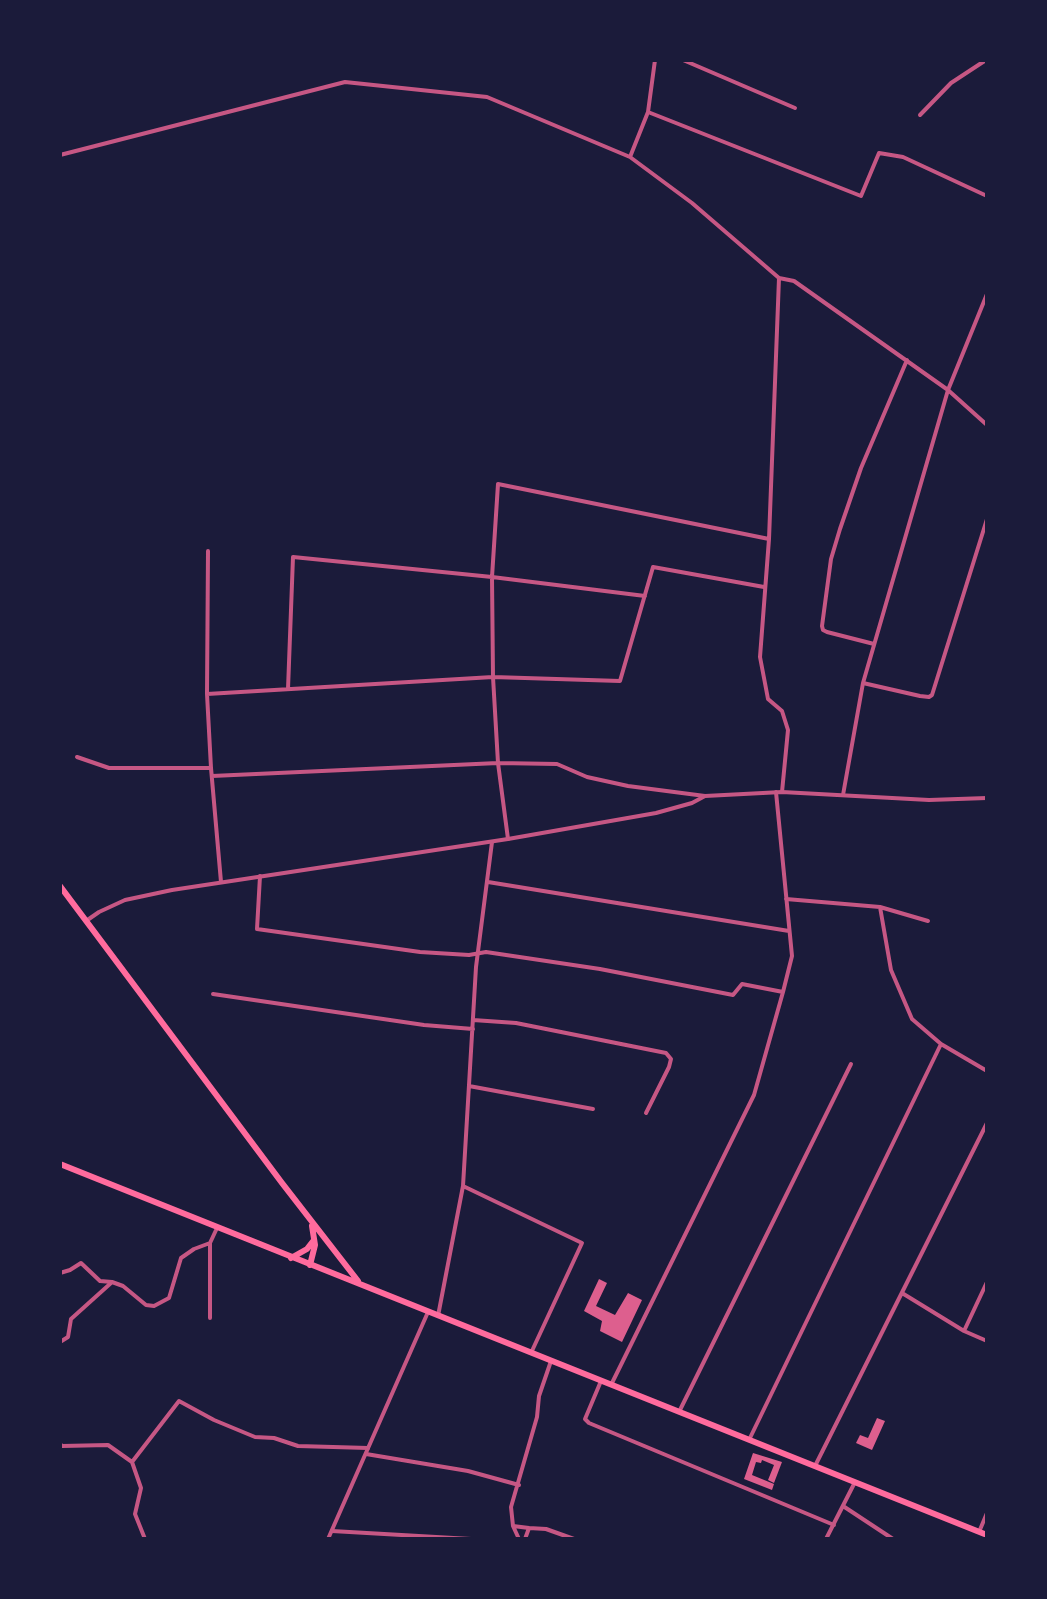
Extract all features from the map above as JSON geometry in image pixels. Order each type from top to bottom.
[{"type":"main road","points":[[60,886],[311,1223],[360,1283]]},
{"type":"main road","points":[[60,1164],[983,1534]]},
{"type":"main road","points":[[310,1265],[314,1252],[311,1223]]},
{"type":"main road","points":[[291,1258],[307,1249],[314,1240]]},
{"type":"street","points":[[630,157],[648,112],[655,60]]},
{"type":"street","points":[[683,60],[795,108]]},
{"type":"street","points":[[920,115],[951,83],[986,60]]},
{"type":"street","points":[[60,155],[345,82],[487,97],[630,157],[692,203],[779,278],[794,281],[907,360],[948,390],[987,425]]},
{"type":"street","points":[[648,112],[861,196],[879,153],[903,157],[987,196]]},
{"type":"street","points":[[611,1385],[754,1095],[792,956],[779,792],[788,730],[782,711],[768,699],[760,657],[769,539],[779,278]]},
{"type":"street","points":[[843,795],[863,683],[874,644],[948,390],[987,294]]},
{"type":"street","points":[[874,644],[827,632],[822,626],[831,559],[840,529],[861,468],[907,360]]},
{"type":"street","points":[[508,839],[498,763],[493,677],[492,577],[498,484],[769,539]]},
{"type":"street","points":[[863,683],[920,696],[932,695],[987,519]]},
{"type":"street","points":[[208,551],[207,694],[221,882]]},
{"type":"street","points":[[288,689],[293,557],[645,596]]},
{"type":"street","points":[[207,694],[493,677],[620,681],[653,567],[764,587]]},
{"type":"street","points":[[77,757],[109,768],[211,768]]},
{"type":"street","points":[[212,776],[498,763],[557,764],[587,777],[628,786],[705,796],[779,792],[929,800],[987,798]]},
{"type":"street","points":[[86,921],[125,900],[172,890],[492,842],[656,813],[705,796]]},
{"type":"street","points":[[438,1316],[463,1186],[478,954],[492,842]]},
{"type":"street","points":[[260,876],[257,929],[420,952],[469,955],[486,952],[600,969],[733,995],[742,984],[783,992]]},
{"type":"street","points":[[487,882],[789,931]]},
{"type":"street","points":[[786,899],[880,907],[928,921]]},
{"type":"street","points":[[880,907],[891,970],[912,1019],[941,1044],[987,1071]]},
{"type":"street","points":[[213,994],[424,1025],[473,1029]]},
{"type":"street","points":[[473,1020],[516,1023],[666,1053],[671,1059],[669,1067],[646,1113]]},
{"type":"street","points":[[749,1440],[941,1044]]},
{"type":"street","points":[[679,1412],[851,1064]]},
{"type":"street","points":[[469,1086],[593,1109]]},
{"type":"street","points":[[815,1466],[987,1123]]},
{"type":"street","points":[[463,1186],[582,1243],[531,1353]]},
{"type":"street","points":[[210,1318],[210,1243],[217,1228]]},
{"type":"street","points":[[60,1273],[81,1263],[100,1281],[123,1286],[146,1305],[154,1306],[169,1298],[181,1258],[210,1243]]},
{"type":"street","points":[[60,1342],[68,1337],[71,1319],[112,1282]]},
{"type":"street","points":[[964,1331],[987,1282]]},
{"type":"street","points":[[902,1293],[964,1331],[987,1341]]},
{"type":"street","points":[[328,1539],[428,1312]]},
{"type":"street","points":[[529,1528],[522,1539],[513,1526],[511,1507],[551,1361]]},
{"type":"street","points":[[601,1381],[585,1419],[589,1423],[834,1525]]},
{"type":"street","points":[[132,1462],[179,1401],[255,1437],[274,1438],[298,1446],[367,1451],[468,1471],[519,1485]]},
{"type":"street","points":[[60,1444],[108,1445],[132,1462],[141,1488],[135,1514],[145,1539]]},
{"type":"street","points":[[826,1539],[855,1482]]},
{"type":"street","points":[[843,1506],[893,1539]]},
{"type":"street","points":[[983,1534],[987,1513]]},
{"type":"street","points":[[513,1526],[546,1529],[574,1539]]},
{"type":"street","points":[[332,1531],[471,1539]]},
{"type":"building","points":[[599,1279],[607,1283],[596,1306],[615,1315],[628,1293],[642,1300],[622,1342],[600,1331],[602,1321],[584,1311]]},
{"type":"building","points":[[877,1418],[885,1421],[872,1450],[856,1443],[860,1435],[868,1438]]},
{"type":"building","points":[[753,1453],[782,1462],[774,1483],[768,1480],[774,1465],[762,1460],[761,1463],[756,1462],[752,1475],[774,1484],[772,1490],[744,1479]]}]
